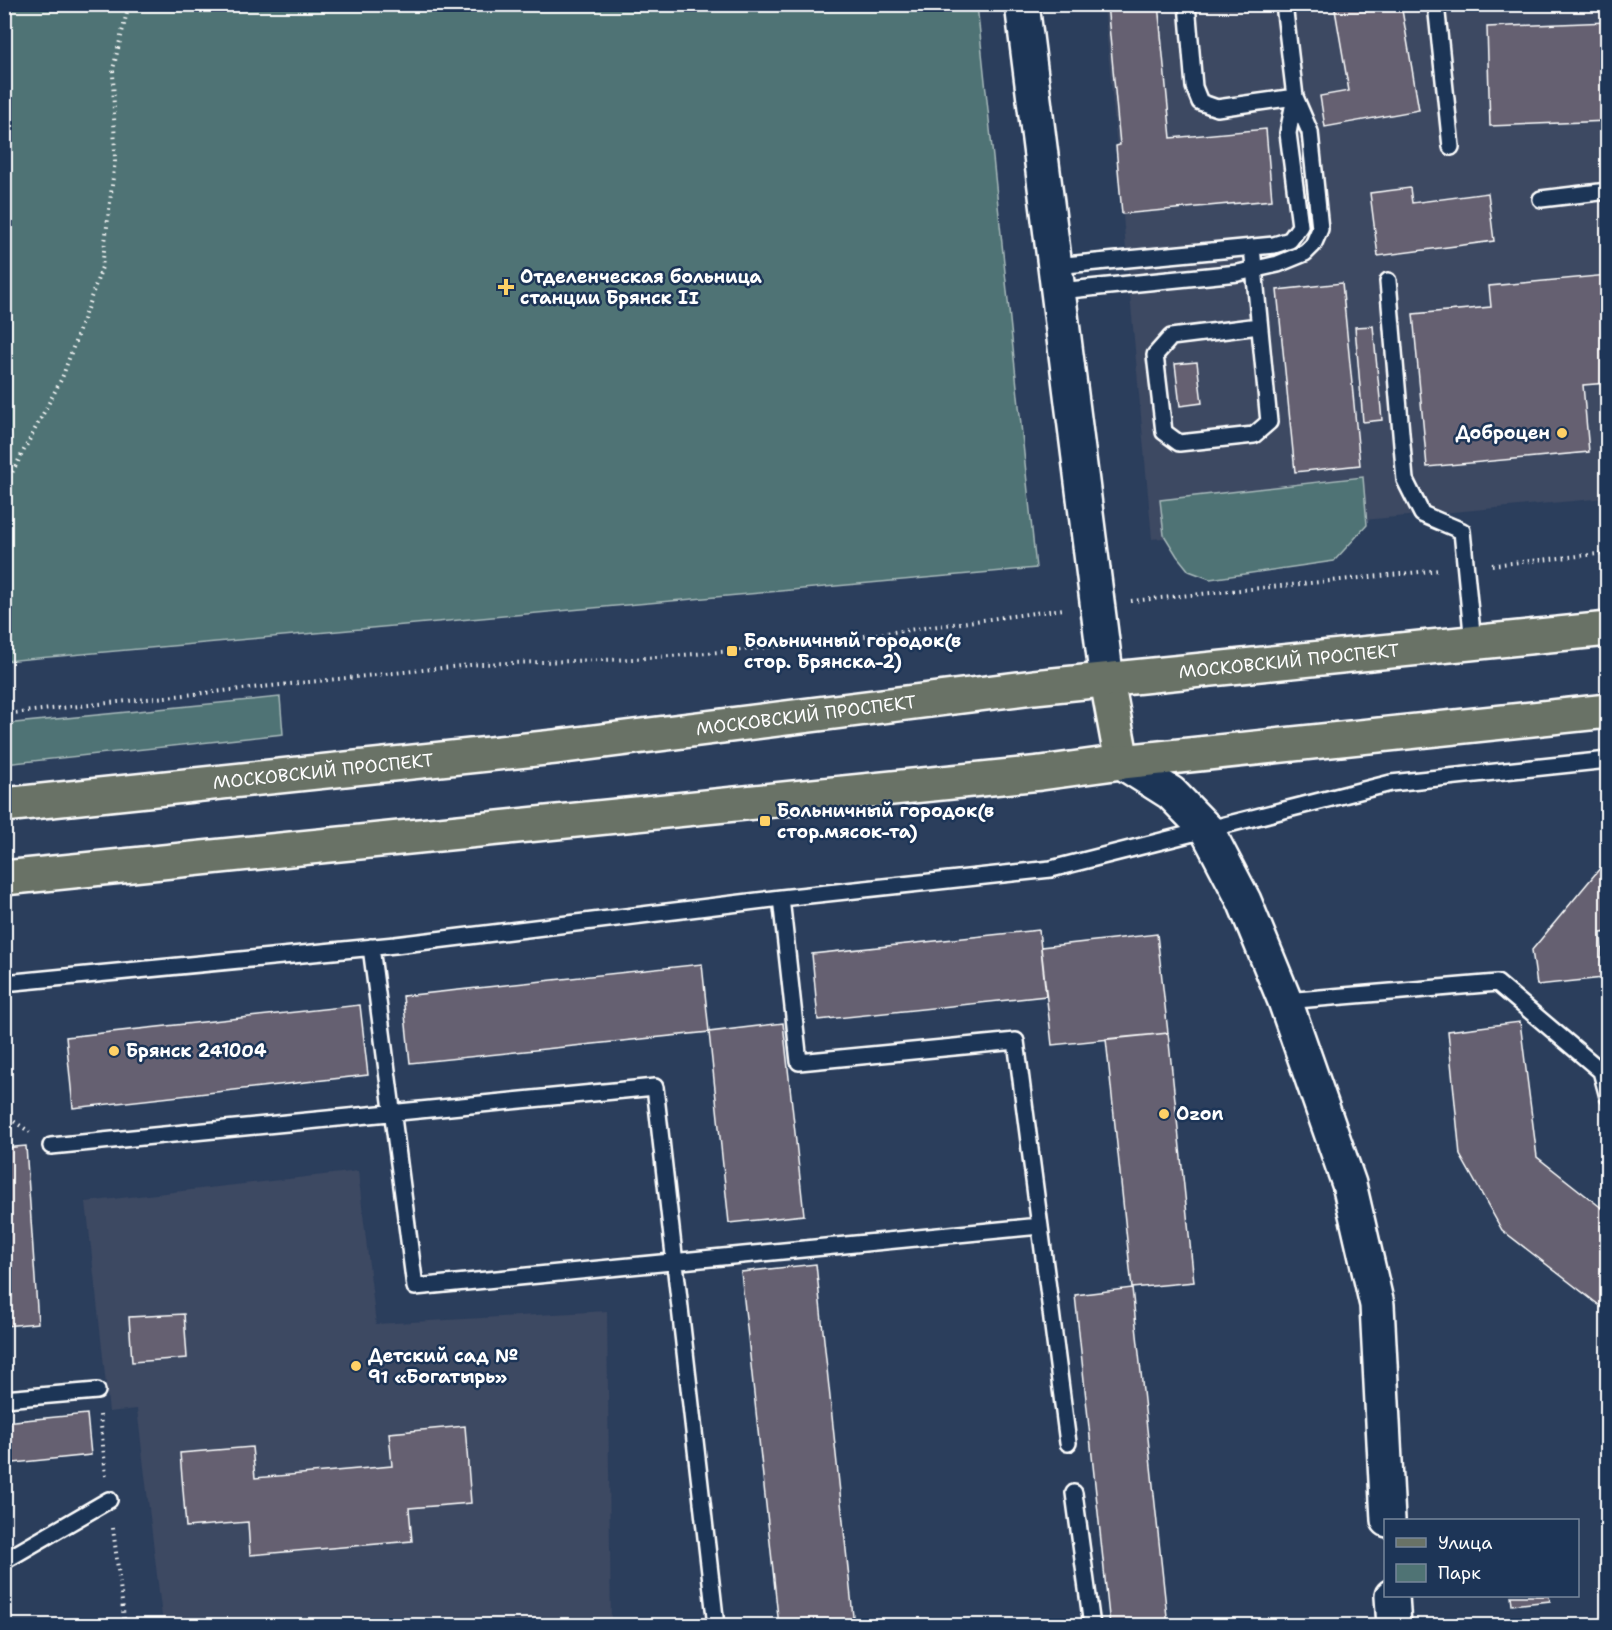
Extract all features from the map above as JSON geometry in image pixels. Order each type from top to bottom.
[{"type":"main road","name":"МОСКОВСКИЙ ПРОСПЕКТ","points":[[4,805],[555,747],[1034,687],[1608,629]]},
{"type":"main road","points":[[1107,681],[1122,762]]},
{"type":"main road","points":[[4,878],[1041,773],[1122,762],[1608,711]]},
{"type":"street","points":[[1022,4],[1107,681]]},
{"type":"street","points":[[1122,762],[1171,793],[1207,830],[1245,901],[1285,1001],[1349,1184],[1377,1305],[1388,1519]]},
{"type":"street","points":[[1392,1597],[1394,1626]]},
{"type":"lane","points":[[1186,4],[1194,87],[1200,102],[1217,108],[1295,97]]},
{"type":"lane","points":[[1057,279],[1254,269],[1278,264],[1305,253],[1313,245],[1320,229],[1310,132],[1295,97],[1284,4]]},
{"type":"lane","points":[[1436,4],[1451,147]]},
{"type":"lane","points":[[1057,279],[1274,245],[1290,240],[1300,226],[1288,133],[1295,97]]},
{"type":"lane","points":[[1540,199],[1608,191]]},
{"type":"lane","points":[[1252,247],[1269,422],[1254,435],[1179,444],[1164,432],[1155,355],[1171,337],[1259,326]]},
{"type":"lane","points":[[1388,281],[1405,480],[1422,514],[1462,531],[1473,643]]},
{"type":"lane","points":[[4,983],[371,948],[781,898],[1052,869],[1391,783],[1608,760]]},
{"type":"lane","points":[[781,898],[799,1062],[1016,1041],[1068,1443]]},
{"type":"lane","points":[[371,948],[415,1287],[1040,1226]]},
{"type":"lane","points":[[1285,1001],[1497,983],[1604,1071],[1608,1097]]},
{"type":"lane","points":[[51,1146],[655,1087],[716,1626]]},
{"type":"lane","points":[[4,1399],[97,1390]]},
{"type":"lane","points":[[1074,1493],[1092,1626]]},
{"type":"lane","points":[[4,1561],[109,1500]]},
{"type":"path","points":[[4,488],[62,378],[102,267],[115,161],[112,69],[129,4]]},
{"type":"path","points":[[1489,565],[1608,553]]},
{"type":"path","points":[[4,714],[480,664],[633,659],[732,651],[842,639],[1096,604],[1441,570]]},
{"type":"shaded area","points":[[1104,5],[1607,5],[1607,498],[1152,539]]},
{"type":"shaded area","name":"Детский сад № 91 «Богатырь»","points":[[358,1171],[376,1324],[607,1311],[611,1625],[163,1625],[137,1409],[109,1412],[86,1202]]},
{"type":"green space","name":"Отделенческая больница станции Брянск II","points":[[5,4],[977,5],[1036,568],[5,661]]},
{"type":"green space","points":[[1363,477],[1367,525],[1334,561],[1210,579],[1189,571],[1164,535],[1160,500]]},
{"type":"green space","points":[[280,697],[283,734],[5,764],[5,724]]},
{"type":"building","points":[[1107,4],[1158,4],[1171,138],[1266,129],[1272,200],[1122,214],[1116,146],[1120,145]]},
{"type":"building","points":[[1334,4],[1401,4],[1419,110],[1325,127],[1320,96],[1349,91]]},
{"type":"building","points":[[1608,22],[1608,121],[1490,126],[1487,27]]},
{"type":"building","points":[[1410,188],[1412,203],[1488,193],[1494,241],[1378,256],[1370,193]]},
{"type":"building","points":[[1608,275],[1608,383],[1583,385],[1589,452],[1427,467],[1413,314],[1491,307],[1489,286]]},
{"type":"building","points":[[1342,283],[1360,465],[1295,472],[1277,290]]},
{"type":"building","points":[[1373,326],[1382,420],[1363,422],[1355,327]]},
{"type":"building","points":[[1197,362],[1202,403],[1180,406],[1175,364]]},
{"type":"building","points":[[1608,861],[1608,932],[1601,933],[1603,978],[1537,985],[1532,950]]},
{"type":"building","points":[[1039,930],[1046,996],[818,1020],[812,954]]},
{"type":"building","points":[[1157,934],[1168,1033],[1052,1045],[1041,947]]},
{"type":"building","points":[[702,964],[709,1032],[410,1063],[403,996]]},
{"type":"building","points":[[360,1005],[368,1075],[73,1108],[66,1037]]},
{"type":"building","points":[[1520,1022],[1537,1157],[1608,1213],[1608,1312],[1502,1230],[1460,1155],[1448,1031]]},
{"type":"building","points":[[783,1023],[804,1215],[729,1223],[709,1032]]},
{"type":"building","points":[[1168,1033],[1194,1282],[1132,1288],[1106,1039]]},
{"type":"building","points":[[26,1146],[38,1323],[4,1326],[4,1148]]},
{"type":"building","points":[[816,1264],[854,1626],[779,1626],[741,1272]]},
{"type":"building","points":[[1132,1288],[1168,1626],[1110,1626],[1075,1295]]},
{"type":"building","points":[[184,1314],[187,1358],[132,1362],[129,1317]]},
{"type":"building","points":[[87,1414],[91,1455],[4,1464],[4,1422]]},
{"type":"building","points":[[465,1426],[471,1503],[409,1508],[412,1541],[250,1555],[248,1522],[186,1527],[180,1453],[252,1447],[255,1478],[392,1466],[389,1433]]},
{"type":"building","points":[[1511,1597],[1549,1597],[1550,1601],[1512,1605]]},
{"type":"place","name":"Отделенческая больница станции Брянск II","points":[[506,287]]},
{"type":"place","name":"Доброцен","points":[[1562,433]]},
{"type":"place","name":"Больничный городок(в стор. Брянска-2)","points":[[732,651]]},
{"type":"place","name":"Больничный городок(в стор.мясок-та)","points":[[765,821]]},
{"type":"place","name":"Брянск 241004","points":[[114,1051]]},
{"type":"place","name":"Ozon","points":[[1164,1114]]},
{"type":"place","name":"Детский сад № 91 «Богатырь»","points":[[356,1366]]}]
